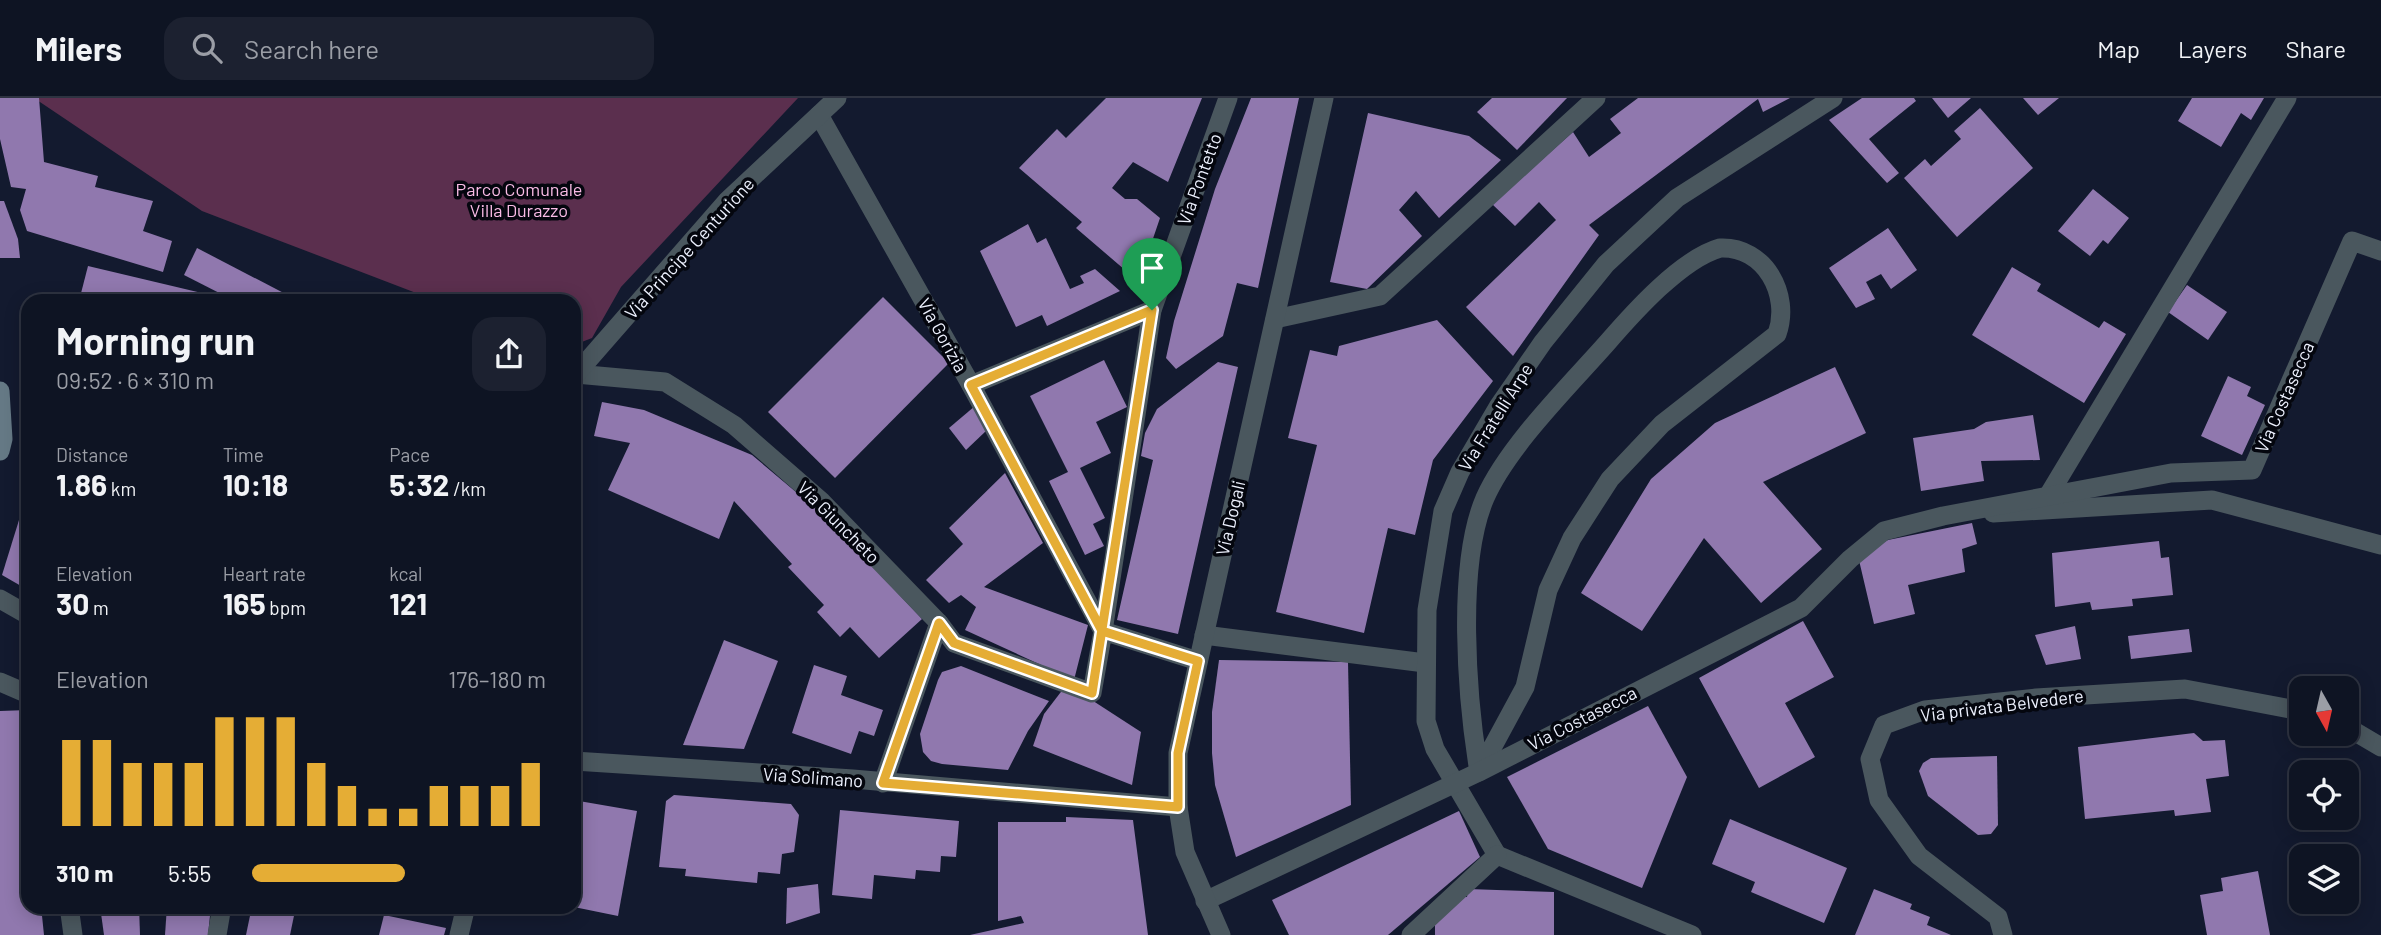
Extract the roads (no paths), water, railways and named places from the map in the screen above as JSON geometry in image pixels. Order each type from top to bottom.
[{"type":"main road","points":[[0,391],[3,439],[0,451]]},
{"type":"street","name":"Via Principe Centurione","points":[[581,372],[727,201],[837,98]]},
{"type":"street","name":"Via Pontetto","points":[[1092,693],[1152,310],[1228,98]]},
{"type":"street","name":"Via Dogali","points":[[1221,935],[1185,852],[1178,807],[1178,753],[1324,98]]},
{"type":"street","points":[[1275,319],[1380,296],[1596,98]]},
{"type":"street","name":"Via Fratelli Arpe","points":[[1497,855],[1435,749],[1426,721],[1427,610],[1443,511],[1460,472],[1543,342],[1606,264],[1677,198],[1833,98]]},
{"type":"street","points":[[2048,496],[2287,98]]},
{"type":"street","name":"Via Gorizia","points":[[819,116],[971,385],[1102,631]]},
{"type":"street","name":"Via Costasecca","points":[[1205,901],[1479,772],[1801,608],[1850,559],[1884,531],[1943,516],[2171,473],[2252,470],[2352,241],[2381,251]]},
{"type":"street","points":[[1732,247],[1743,252],[1759,263],[1775,280],[1782,302],[1782,320],[1777,334],[1662,424],[1610,479],[1572,538],[1548,590],[1525,687],[1479,772],[1468,707],[1468,594],[1475,533],[1485,497],[1514,450],[1623,325],[1679,273],[1707,252],[1732,247]]},
{"type":"street","points":[[971,385],[1152,310]]},
{"type":"street","name":"Via Giuncheto","points":[[581,379],[666,382],[734,425],[822,502],[939,623],[954,643],[1092,693]]},
{"type":"street","name":"Via Costasecca","points":[[1943,516],[2212,500],[2381,545]]},
{"type":"street","points":[[0,599],[21,611]]},
{"type":"street","points":[[883,783],[939,623]]},
{"type":"street","points":[[1102,631],[1198,661]]},
{"type":"street","points":[[1204,635],[1425,663]]},
{"type":"street","points":[[0,682],[21,691]]},
{"type":"street","name":"Via privata Belvedere","points":[[2003,935],[1998,917],[1919,856],[1879,800],[1870,759],[1884,725],[1925,710],[2036,698],[2185,689],[2289,709]]},
{"type":"street","points":[[2359,734],[2381,747]]},
{"type":"street","name":"Via Solimano","points":[[581,761],[1178,807]]},
{"type":"street","points":[[1411,935],[1497,855],[1692,935]]},
{"type":"street","points":[[70,914],[73,935]]},
{"type":"street","points":[[217,935],[221,914]]},
{"type":"street","points":[[459,935],[464,914]]},
{"type":"park label","name":"Parco Comunale Villa Durazzo","points":[[519,199]]}]
